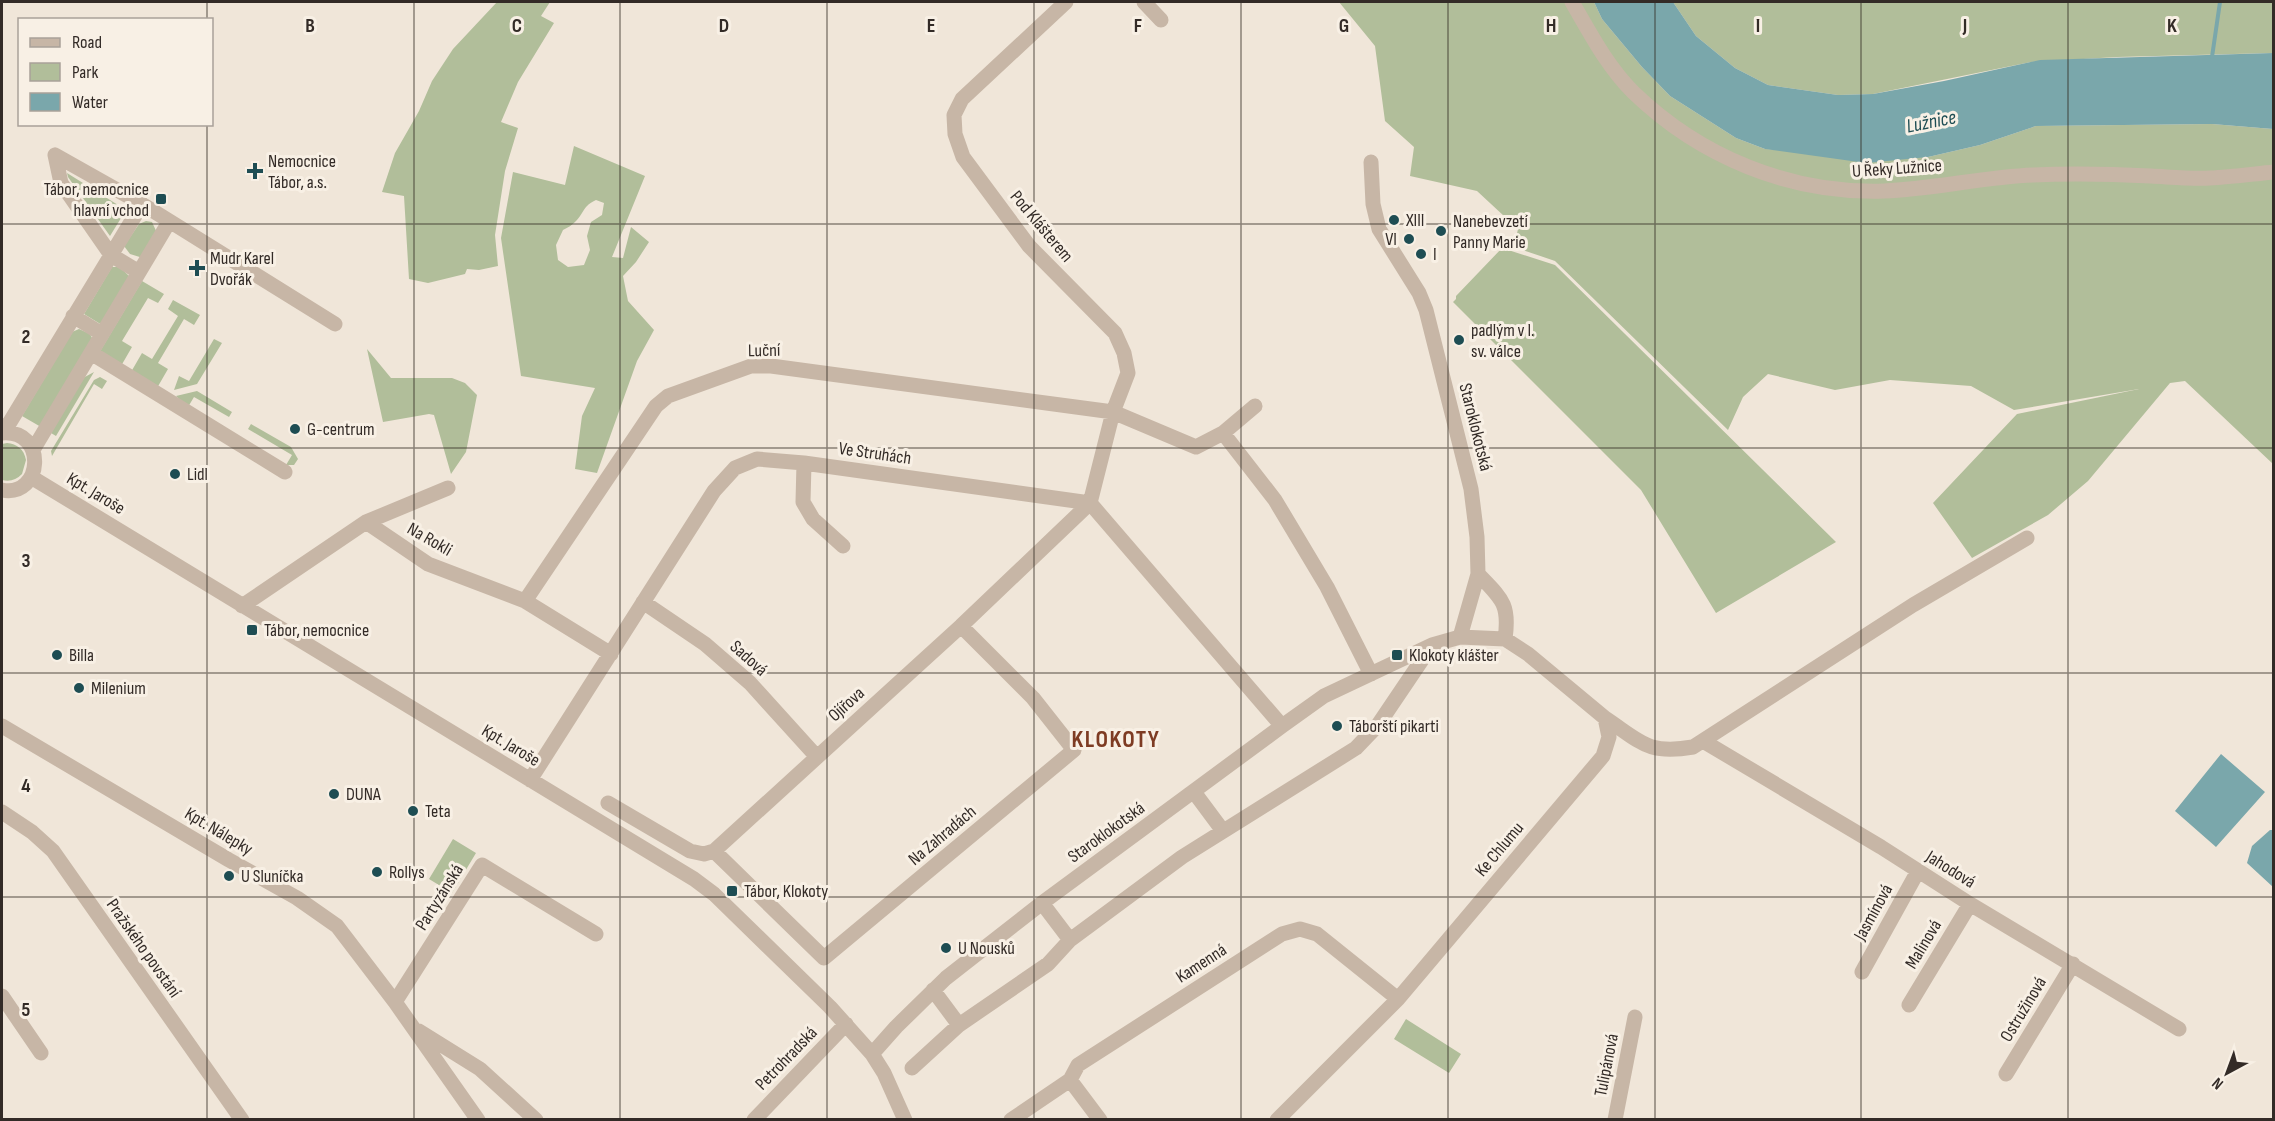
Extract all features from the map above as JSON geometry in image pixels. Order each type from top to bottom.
[{"type":"street","name":"Pod Klášterem","points":[[1066,2],[962,99],[954,116],[955,134],[963,157],[1029,246],[1115,333],[1124,353],[1128,373],[1113,412],[1090,503]]},
{"type":"street","points":[[1144,2],[1161,20]]},
{"type":"street","name":"U Řeky Lužnice","points":[[1572,2],[1600,50],[1633,91],[1678,128],[1710,149],[1748,169],[1801,183],[1841,190],[1885,191],[2030,175],[2090,173],[2210,178],[2274,172]]},
{"type":"street","points":[[140,272],[111,255],[61,183],[55,155],[142,204],[335,324]]},
{"type":"street","name":"Staroklokotská","points":[[873,1054],[933,990],[1042,903],[1281,726],[1324,696],[1432,645],[1460,637],[1478,574],[1477,537],[1471,489],[1426,310],[1419,293],[1379,229],[1373,204],[1371,162]]},
{"type":"street","points":[[2,432],[142,204]]},
{"type":"street","points":[[33,450],[169,222]]},
{"type":"street","points":[[73,316],[102,334]]},
{"type":"street","points":[[91,353],[285,472]]},
{"type":"street","name":"Luční","points":[[525,601],[656,406],[668,396],[751,366],[771,366],[1113,412],[1196,447],[1223,433]]},
{"type":"street","points":[[1255,406],[1223,433],[1275,500],[1327,587],[1371,674]]},
{"type":"street","points":[[2,432],[16,434],[23,438],[33,450],[35,469],[25,485],[16,489],[2,490]]},
{"type":"street","name":"Ve Struhách","points":[[530,780],[714,491],[735,468],[757,459],[804,462],[1090,503]]},
{"type":"street","points":[[804,462],[803,502],[813,519],[843,546]]},
{"type":"street","name":"Kpt. Jaroše","points":[[31,477],[694,879],[714,894],[846,1024],[873,1054],[905,1119]]},
{"type":"street","points":[[242,606],[366,522],[448,488]]},
{"type":"street","points":[[1090,503],[1281,726]]},
{"type":"street","name":"Ojířova","points":[[714,850],[961,626],[1090,503]]},
{"type":"street","name":"Na Rokli","points":[[366,522],[428,564],[525,601],[610,654]]},
{"type":"street","points":[[1460,637],[1504,639],[1528,654],[1605,718],[1650,748],[1673,751],[1693,747],[1913,605],[2027,538]]},
{"type":"street","points":[[1478,574],[1499,596],[1508,617],[1504,639]]},
{"type":"street","name":"Sadová","points":[[643,602],[705,644],[750,683],[817,757]]},
{"type":"street","name":"Na Zahradách","points":[[714,850],[824,958],[1074,750],[1033,698],[961,626]]},
{"type":"street","points":[[912,1068],[959,1025],[1048,963],[1070,940],[1182,857],[1356,748],[1378,725],[1432,645]]},
{"type":"street","name":"Ke Chlumu","points":[[1278,1119],[1398,999],[1602,756],[1609,737],[1605,718]]},
{"type":"street","name":"Kpt. Nálepky","points":[[2,726],[316,910],[337,926],[395,1002],[478,1119]]},
{"type":"street","name":"Jahodová","points":[[1702,741],[2180,1029]]},
{"type":"street","points":[[1194,792],[1223,831]]},
{"type":"street","points":[[608,803],[690,851],[704,854],[714,850]]},
{"type":"street","name":"Pražského povstání","points":[[2,812],[32,832],[53,851],[242,1119]]},
{"type":"street","name":"Partyzánská","points":[[395,1002],[482,865],[596,934]]},
{"type":"street","name":"Jasmínová","points":[[1862,972],[1918,871]]},
{"type":"street","points":[[1042,903],[1070,940]]},
{"type":"street","name":"Malinová","points":[[1909,1005],[1970,903]]},
{"type":"street","name":"Kamenná","points":[[1011,1119],[1070,1080],[1078,1065],[1282,934],[1300,929],[1317,934],[1398,999]]},
{"type":"street","name":"Ostružinová","points":[[2006,1074],[2073,963]]},
{"type":"street","points":[[933,990],[959,1025]]},
{"type":"street","points":[[2,996],[41,1053]]},
{"type":"street","name":"Tulipánová","points":[[1615,1119],[1635,1017]]},
{"type":"street","name":"Petrohradská","points":[[754,1119],[846,1024]]},
{"type":"street","name":"Kpt. Nálepky","points":[[412,1026],[480,1069],[536,1119]]},
{"type":"street","points":[[1070,1080],[1100,1119]]},
{"type":"green space","points":[[497,2],[550,2],[541,16],[554,23],[518,82],[501,122],[518,128],[505,171],[495,235],[498,266],[479,270],[467,269],[465,274],[428,283],[409,279],[404,196],[382,192],[395,153],[419,111],[432,81],[453,49]]},
{"type":"green space","points":[[1339,2],[1594,2],[1602,19],[1670,96],[1736,138],[1765,149],[1928,157],[1980,145],[2036,126],[2212,124],[2273,129],[2273,464],[2185,381],[2170,383],[2088,481],[2048,515],[1972,558],[1933,503],[2017,414],[2139,389],[2014,410],[1971,386],[1890,380],[1835,390],[1768,374],[1743,397],[1728,430],[1555,261],[1514,247],[1518,229],[1477,191],[1410,176],[1414,147],[1385,121],[1375,46]]},
{"type":"green space","points":[[1673,2],[2273,2],[2273,53],[2117,57],[2031,62],[1873,94],[1838,95],[1768,85],[1735,68],[1696,36]]},
{"type":"green space","points":[[574,146],[645,176],[612,257],[623,258],[631,227],[649,242],[636,262],[623,276],[628,301],[654,330],[637,361],[597,473],[575,469],[582,416],[595,388],[521,376],[501,238],[513,172],[565,185]],"holes":[[[596,200],[604,203],[602,215],[591,222],[587,236],[590,250],[584,265],[568,267],[558,260],[556,245],[563,230],[575,222],[591,203]]]},
{"type":"green space","points":[[67,173],[126,210],[110,236],[68,177]]},
{"type":"green space","points":[[146,221],[152,222],[157,233],[143,258],[130,254],[124,246],[139,224]]},
{"type":"green space","points":[[1502,248],[1555,265],[1836,542],[1716,613],[1641,490],[1453,302],[1456,296]]},
{"type":"green space","points":[[112,267],[120,267],[131,278],[102,325],[84,314]]},
{"type":"green space","points":[[142,281],[164,294],[158,303],[148,298],[122,341],[132,347],[121,366],[99,353]]},
{"type":"green space","points":[[173,300],[200,315],[194,325],[184,319],[158,363],[168,369],[157,388],[131,372],[142,353],[152,359],[178,316],[168,309]]},
{"type":"green space","points":[[79,329],[90,334],[92,338],[41,427],[22,416],[72,332]]},
{"type":"green space","points":[[214,339],[222,343],[197,384],[174,390],[179,376],[189,381]]},
{"type":"green space","points":[[367,349],[391,378],[452,378],[465,383],[477,395],[466,452],[451,474],[434,415],[383,422]]},
{"type":"green space","points":[[94,372],[56,436],[51,433],[83,378]]},
{"type":"green space","points":[[100,377],[107,381],[102,389],[94,384],[52,456],[51,451],[94,380]]},
{"type":"green space","points":[[197,391],[232,412],[229,417],[194,397],[188,407],[176,396]]},
{"type":"green space","points":[[251,424],[291,447],[298,459],[294,465],[286,465],[292,455],[248,429]]},
{"type":"green space","points":[[7,443],[19,448],[26,460],[22,474],[8,481],[2,480],[2,444]]},
{"type":"green space","points":[[453,839],[476,853],[452,893],[429,879]]},
{"type":"green space","points":[[1406,1019],[1461,1054],[1449,1073],[1394,1039]]},
{"type":"water","name":"Lužnice","points":[[1594,2],[1673,2],[1696,36],[1735,68],[1768,85],[1838,95],[1873,94],[2040,60],[2273,53],[2273,129],[2212,124],[2036,126],[1980,145],[1928,157],[1866,163],[1765,149],[1736,138],[1670,96],[1602,19]]},
{"type":"water","points":[[2221,754],[2265,792],[2216,847],[2175,811]]},
{"type":"water","points":[[2270,830],[2273,830],[2273,887],[2247,863],[2252,846]]},
{"type":"waterway","points":[[2212,57],[2220,2]]},
{"type":"place","name":"Nemocnice Tábor, a.s.","points":[[255,171]]},
{"type":"place","name":"Tábor, nemocnice hlavní vchod","points":[[161,199]]},
{"type":"place","name":"XIII","points":[[1394,220]]},
{"type":"place","name":"Nanebevzetí Panny Marie","points":[[1441,231]]},
{"type":"place","name":"VI","points":[[1409,239]]},
{"type":"place","name":"I","points":[[1421,254]]},
{"type":"place","name":"Mudr Karel Dvořák","points":[[197,268]]},
{"type":"place","name":"padlým v I. sv. válce","points":[[1459,340]]},
{"type":"place","name":"G-centrum","points":[[295,429]]},
{"type":"place","name":"Lidl","points":[[175,474]]},
{"type":"place","name":"Tábor, nemocnice","points":[[252,630]]},
{"type":"place","name":"Billa","points":[[57,655]]},
{"type":"place","name":"Klokoty klášter","points":[[1397,655]]},
{"type":"place","name":"Milenium","points":[[79,688]]},
{"type":"place","name":"Táborští pikarti","points":[[1337,726]]},
{"type":"place","name":"DUNA","points":[[334,794]]},
{"type":"place","name":"Teta","points":[[413,811]]},
{"type":"place","name":"Rollys","points":[[377,872]]},
{"type":"place","name":"U Sluníčka","points":[[229,876]]},
{"type":"place","name":"Tábor, Klokoty","points":[[732,891]]},
{"type":"place","name":"U Nousků","points":[[946,948]]},
{"type":"district","name":"KLOKOTY","points":[[1116,739]]}]
